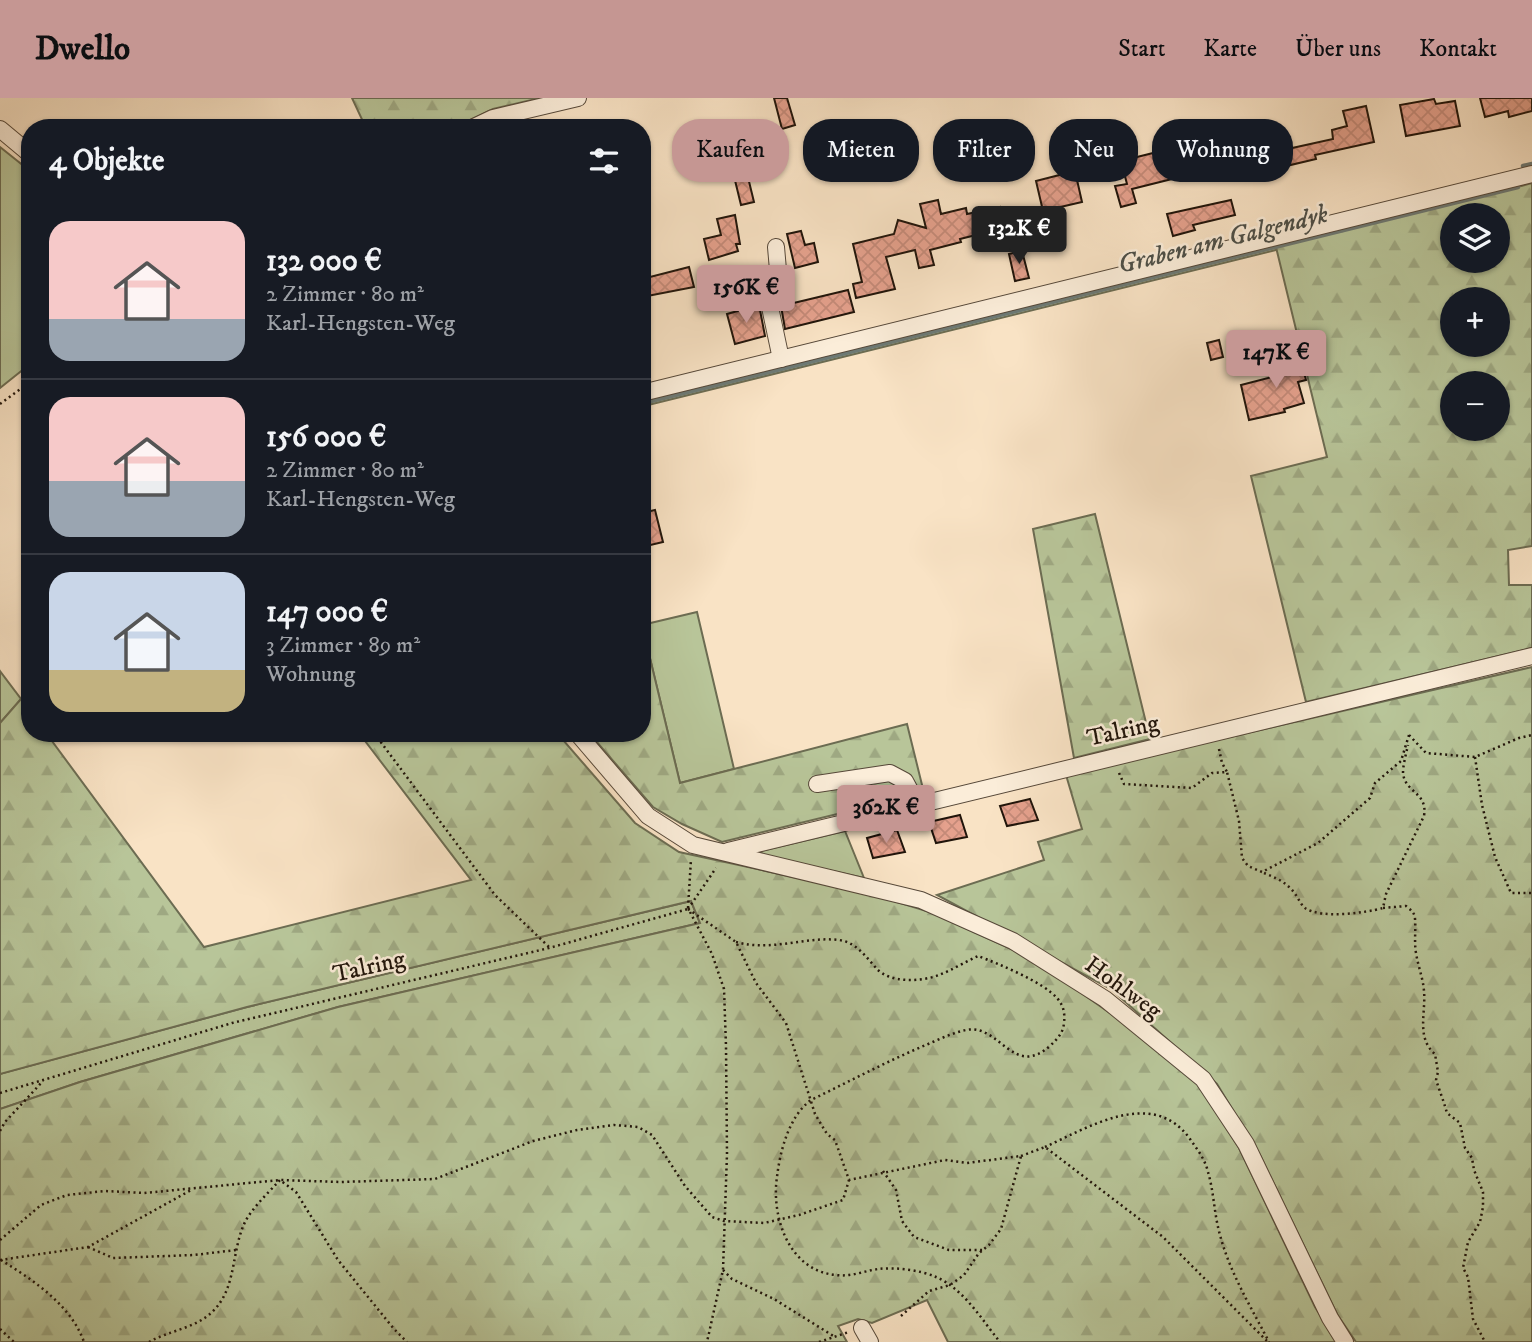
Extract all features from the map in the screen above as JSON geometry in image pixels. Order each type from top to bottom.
[{"type":"street","points":[[491,119],[578,98]]},
{"type":"street","points":[[0,129],[21,146]]},
{"type":"street","points":[[651,391],[1532,174]]},
{"type":"street","points":[[776,247],[778,270],[767,293],[781,359]]},
{"type":"street","name":"Talring","points":[[726,851],[1532,656]]},
{"type":"street","points":[[585,742],[649,816],[693,845]]},
{"type":"street","points":[[817,784],[890,773],[905,781],[918,804]]},
{"type":"street","name":"Hohlweg","points":[[693,845],[921,900],[1013,942],[1105,999],[1203,1079],[1246,1144],[1330,1318],[1345,1342]]},
{"type":"path","points":[[0,404],[21,389]]},
{"type":"path","points":[[1211,734],[1219,746],[1222,763],[1227,772],[1239,821],[1242,858],[1248,866],[1283,881],[1304,907],[1313,911],[1365,913],[1406,906],[1413,911],[1416,954],[1425,995],[1423,1037],[1427,1047],[1435,1054],[1438,1072],[1436,1080],[1447,1113],[1460,1123],[1465,1148],[1472,1158],[1483,1192],[1480,1222],[1468,1242],[1463,1268],[1468,1277],[1473,1320],[1485,1342]]},
{"type":"path","points":[[1262,872],[1318,843],[1370,798],[1375,783],[1401,761],[1409,735]]},
{"type":"path","points":[[1409,735],[1426,753],[1475,757],[1520,738],[1532,736]]},
{"type":"path","points":[[1383,908],[1386,894],[1424,816],[1426,806],[1403,775],[1409,735]]},
{"type":"path","points":[[381,742],[495,895],[549,948]]},
{"type":"path","points":[[1475,757],[1482,806],[1495,857],[1511,893],[1532,892]]},
{"type":"path","points":[[1105,759],[1124,784],[1192,788],[1212,773],[1227,772]]},
{"type":"path","points":[[693,845],[688,909],[712,954],[724,989],[727,1154],[723,1270],[707,1342]]},
{"type":"path","points":[[688,909],[726,851]]},
{"type":"path","points":[[688,909],[736,942],[760,945],[841,940],[854,945],[879,971],[903,981],[938,976],[978,956],[1001,965],[1052,993],[1061,1003],[1065,1014],[1063,1031],[1049,1047],[1034,1056],[1020,1056],[985,1032],[970,1029],[952,1034],[908,1052],[811,1100],[796,1117],[782,1150],[774,1195],[780,1229],[789,1245],[810,1267],[835,1275],[859,1274],[879,1269],[908,1270],[938,1278],[965,1299],[999,1342]]},
{"type":"path","name":"Talring","points":[[0,1093],[232,1023],[549,948],[688,909]]},
{"type":"path","points":[[0,1240],[41,1205],[68,1195],[105,1191],[144,1193],[279,1180],[341,1182],[435,1179],[533,1141],[577,1130],[614,1125],[638,1127],[652,1135],[685,1186],[712,1217],[724,1222],[764,1223],[799,1215],[843,1200],[849,1180],[835,1140],[815,1114],[786,1023],[756,984],[736,942]]},
{"type":"path","points":[[0,1131],[5,1122],[45,1079]]},
{"type":"path","points":[[849,1180],[945,1160],[967,1163],[1021,1156],[1120,1115],[1139,1113],[1175,1121],[1202,1155],[1208,1171],[1227,1260],[1268,1342]]},
{"type":"path","points":[[1045,1147],[1163,1237],[1268,1342]]},
{"type":"path","points":[[901,1316],[929,1291],[950,1285],[964,1275],[1001,1229],[1021,1156]]},
{"type":"path","points":[[883,1171],[896,1190],[902,1221],[914,1237],[949,1250],[984,1250]]},
{"type":"path","points":[[149,1342],[212,1313],[227,1289],[246,1222],[279,1180]]},
{"type":"path","points":[[279,1180],[296,1192],[338,1260],[407,1342]]},
{"type":"path","points":[[0,1260],[88,1247],[195,1188]]},
{"type":"path","points":[[88,1247],[113,1258],[194,1255],[236,1250]]},
{"type":"path","points":[[0,1260],[60,1304],[81,1332],[84,1342]]},
{"type":"path","points":[[723,1270],[732,1279],[774,1299],[835,1337],[819,1342]]},
{"type":"path","points":[[0,1329],[13,1342]]},
{"type":"green space","points":[[352,98],[540,98],[493,109],[472,119],[362,119]]},
{"type":"green space","points":[[0,147],[21,164],[21,371],[0,388]]},
{"type":"green space","points":[[1519,183],[1521,186],[1532,183],[1532,546],[1508,550],[1509,585],[1532,585],[1532,648],[1306,702],[1251,476],[1327,457],[1275,243]]},
{"type":"green space","points":[[1275,243],[1276,250],[651,404],[651,397]]},
{"type":"green space","points":[[1095,514],[1150,739],[1074,758],[1033,529]]},
{"type":"green space","points":[[697,612],[734,769],[680,783],[651,662],[651,623]]},
{"type":"green space","points":[[651,662],[680,783],[907,724],[924,793],[722,842],[653,807],[597,742],[651,742]]},
{"type":"green space","points":[[1532,667],[1532,1342],[1356,1342],[1337,1314],[1260,1155],[1217,1084],[1111,989],[937,895],[1044,860],[1038,842],[1082,829],[1066,775]]},
{"type":"green space","points":[[0,671],[21,699],[0,723]]},
{"type":"green space","points":[[21,699],[21,742],[53,742],[204,947],[471,880],[366,742],[565,742],[635,823],[679,852],[871,894],[933,913],[1031,958],[1143,1036],[1199,1085],[1239,1148],[1315,1307],[1337,1342],[948,1342],[927,1300],[872,1323],[858,1319],[838,1326],[847,1342],[0,1342],[0,1109],[80,1082],[338,1007],[700,923],[691,901],[247,1007],[0,1074],[0,723]]},
{"type":"green space","points":[[845,831],[864,878],[752,853]]},
{"type":"green space","points":[[691,901],[700,923],[338,1007],[80,1082],[0,1109],[0,1074],[3,1073],[247,1007]]},
{"type":"building","points":[[774,98],[787,98],[795,125],[789,127],[789,119],[779,119]]},
{"type":"building","points":[[1480,98],[1532,98],[1532,111],[1509,117],[1508,111],[1485,117]]},
{"type":"building","points":[[1434,99],[1436,104],[1455,101],[1460,126],[1406,136],[1400,105]]},
{"type":"building","points":[[1366,106],[1374,142],[1315,155],[1316,159],[1293,164],[1293,148],[1333,139],[1332,130],[1347,126],[1343,111]]},
{"type":"building","points":[[1152,153],[1152,182],[1160,182],[1132,189],[1136,203],[1121,207],[1115,186],[1138,182],[1138,157]]},
{"type":"building","points":[[1049,178],[1049,182],[1077,182],[1082,202],[1043,211],[1036,181]]},
{"type":"building","points":[[735,182],[749,182],[754,202],[741,205]]},
{"type":"building","points":[[938,200],[941,214],[966,208],[967,214],[1000,207],[1004,228],[930,250],[934,265],[919,268],[915,250],[886,257],[895,289],[856,298],[853,284],[862,282],[853,244],[894,234],[898,220],[926,228],[920,204]]},
{"type":"building","points":[[1231,200],[1235,215],[1193,225],[1195,230],[1173,236],[1167,214]]},
{"type":"building","points":[[735,215],[740,244],[736,244],[738,251],[709,260],[704,239],[721,235],[717,219]]},
{"type":"building","points":[[801,231],[805,245],[814,243],[818,262],[795,268],[787,234]]},
{"type":"building","points":[[1022,251],[1029,278],[1015,281],[1009,254]]},
{"type":"building","points":[[689,267],[694,287],[651,295],[651,277]]},
{"type":"building","points":[[848,290],[854,312],[785,329],[781,306]]},
{"type":"building","points":[[759,305],[765,336],[735,344],[727,314]]},
{"type":"building","points":[[1219,340],[1223,357],[1211,360],[1207,343]]},
{"type":"building","points":[[1298,350],[1306,380],[1298,382],[1304,403],[1284,409],[1285,412],[1249,420],[1241,385],[1288,373],[1283,355]]},
{"type":"building","points":[[655,510],[663,542],[651,545],[651,511]]},
{"type":"building","points":[[1030,799],[1038,820],[1007,826],[1000,806]]},
{"type":"building","points":[[960,815],[967,837],[936,843],[929,822]]},
{"type":"building","points":[[897,830],[905,852],[873,858],[867,838]]},
{"type":"waterway","name":"Graben am Galgendyk","points":[[1523,166],[1532,164]]},
{"type":"waterway","name":"Graben am Galgendyk","points":[[651,401],[1518,187]]}]
